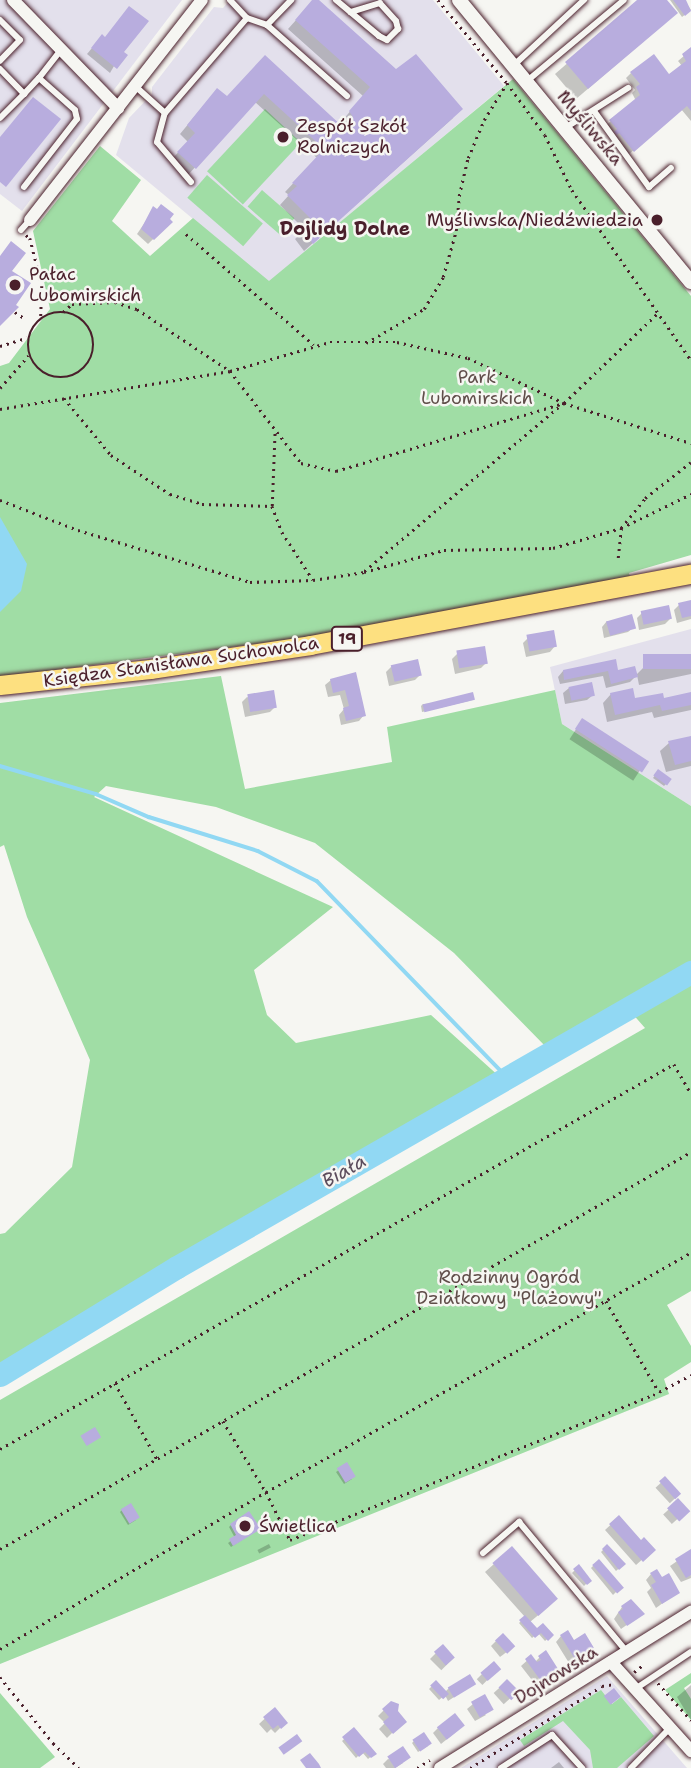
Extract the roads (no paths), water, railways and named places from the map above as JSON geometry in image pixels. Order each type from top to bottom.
[{"type":"highway","name":"Księdza Stanisława Suchowolca","points":[[0,685],[150,669],[310,646],[691,574]]},
{"type":"street","points":[[13,0],[118,107]]},
{"type":"street","points":[[30,220],[202,0]]},
{"type":"street","name":"Myśliwska","points":[[459,0],[691,282]]},
{"type":"street","name":"Dojnowska","points":[[440,1768],[691,1612]]},
{"type":"street","points":[[611,1662],[691,1751]]},
{"type":"lane","points":[[230,0],[247,18],[267,25],[347,96]]},
{"type":"lane","points":[[267,25],[291,0]]},
{"type":"lane","points":[[336,0],[350,12],[387,40],[398,29],[396,21],[380,3],[350,12]]},
{"type":"lane","points":[[513,65],[584,0]]},
{"type":"lane","points":[[527,81],[624,0]]},
{"type":"lane","points":[[191,182],[157,142],[165,113],[247,18]]},
{"type":"lane","points":[[0,20],[20,40],[0,61]]},
{"type":"lane","points":[[0,118],[39,78],[62,49]]},
{"type":"lane","points":[[0,69],[24,94]]},
{"type":"lane","points":[[24,187],[77,119],[75,110],[39,78]]},
{"type":"lane","points":[[135,86],[165,113]]},
{"type":"lane","points":[[565,128],[576,118],[594,111],[628,88]]},
{"type":"lane","points":[[594,111],[649,187],[671,168]]},
{"type":"lane","points":[[21,230],[30,220]]},
{"type":"lane","points":[[483,1553],[519,1522],[627,1652]]},
{"type":"lane","points":[[635,1689],[691,1652]]},
{"type":"lane","points":[[631,1768],[670,1728]]},
{"type":"lane","points":[[501,1768],[552,1734],[582,1768]]},
{"type":"water","points":[[0,517],[27,564],[21,591],[0,612]]},
{"type":"waterway","points":[[0,766],[96,794],[149,817],[258,851],[317,881],[506,1076]]},
{"type":"waterway","name":"Biała","points":[[0,1375],[177,1267],[691,972]]},
{"type":"place","name":"Zespół Szkół Rolniczych","points":[[283,137]]},
{"type":"place","name":"Myśliwska/Niedźwiedzia","points":[[657,220]]},
{"type":"place","name":"Pałac Lubomirskich","points":[[15,285]]},
{"type":"place","name":"Świetlica","points":[[245,1526]]},
{"type":"district","name":"Dojlidy Dolne","points":[[345,229]]},
{"type":"park label","name":"Park Lubomirskich","points":[[477,388]]},
{"type":"park label","name":"Rodzinny Ogród Działkowy \"Plażowy\"","points":[[509,1288]]}]
